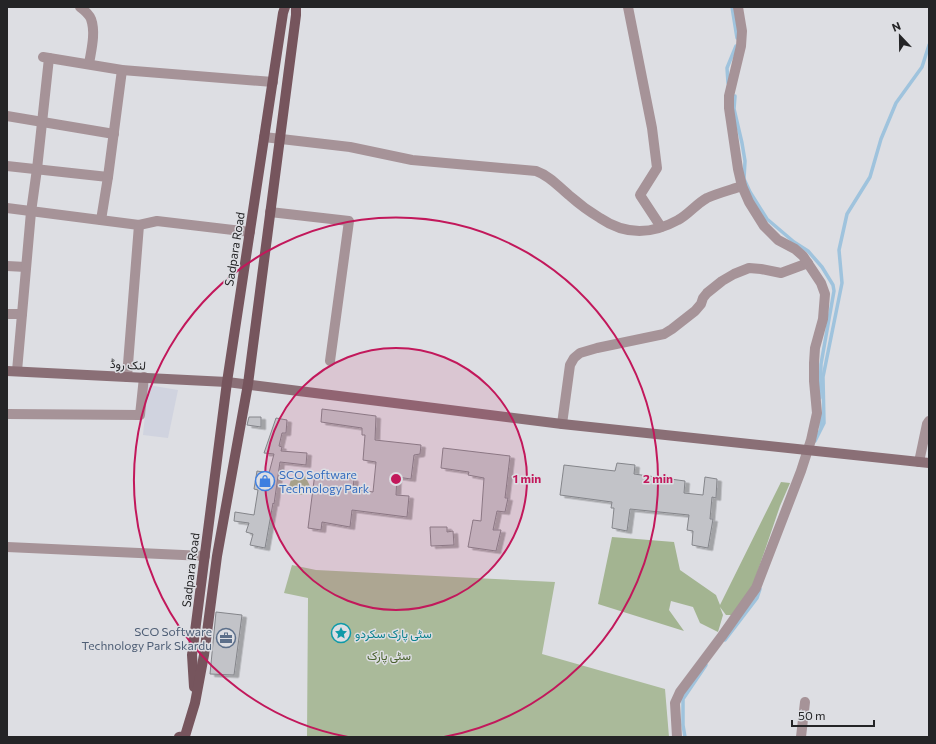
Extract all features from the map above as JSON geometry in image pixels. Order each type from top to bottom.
[{"type":"main road","name":"Sadpara Road","points":[[195,703],[192,655],[227,382],[285,7]]},
{"type":"main road","name":"Sadpara Road","points":[[195,703],[204,655],[217,556],[248,384],[296,7]]},
{"type":"main road","name":"لنک روڈ","points":[[7,371],[127,376],[248,384],[562,424],[924,463]]},
{"type":"main road","points":[[184,737],[195,703]]},
{"type":"street","points":[[80,7],[91,19],[92,46],[89,64]]},
{"type":"street","points":[[628,7],[652,128],[657,168],[640,195],[661,227]]},
{"type":"street","points":[[677,737],[675,703],[680,692],[756,588],[807,451],[817,413],[814,363],[815,348],[823,319],[825,299],[821,283],[803,256],[795,249],[784,244],[771,234],[753,208],[742,186],[738,169],[729,108],[729,96],[741,46],[742,31],[738,7]]},
{"type":"street","points":[[18,371],[31,212],[42,122],[46,58],[122,70],[273,82]]},
{"type":"street","points":[[101,220],[122,70]]},
{"type":"street","points":[[7,116],[114,134]]},
{"type":"street","points":[[264,137],[350,147],[412,160],[536,171],[551,178],[572,198],[612,225],[632,232],[661,227],[679,220],[698,204],[708,198],[742,186]]},
{"type":"street","points":[[7,166],[108,177]]},
{"type":"street","points":[[7,208],[139,225],[157,221],[250,232]]},
{"type":"street","points":[[270,212],[349,222],[330,361]]},
{"type":"street","points":[[127,376],[139,225]]},
{"type":"street","points":[[562,424],[570,365],[574,358],[580,353],[664,334],[695,311],[701,304],[703,298],[722,281],[749,268],[781,273],[808,263]]},
{"type":"street","points":[[7,266],[26,267]]},
{"type":"street","points":[[7,314],[22,314]]},
{"type":"street","points":[[7,414],[140,415],[144,378]]},
{"type":"street","points":[[924,463],[927,424],[929,422]]},
{"type":"street","points":[[7,547],[205,556]]},
{"type":"street","points":[[801,737],[805,702]]},
{"type":"shaded area","points":[[148,385],[178,390],[168,438],[143,435]]},
{"type":"green space","points":[[305,476],[310,486],[308,493],[300,495],[297,490],[289,486],[292,477]]},
{"type":"green space","points":[[781,482],[790,483],[780,506],[753,585],[733,615],[726,615],[720,607],[723,615],[718,632],[700,623],[693,607],[671,601],[669,610],[684,631],[598,604],[612,537],[674,542],[680,570],[716,595],[720,605]]},
{"type":"green space","name":"سٹی پارک","points":[[292,565],[316,570],[555,582],[542,654],[665,689],[669,737],[307,736],[308,598],[284,593]]},
{"type":"building","points":[[322,409],[376,416],[375,440],[421,445],[420,454],[414,455],[411,479],[397,477],[396,495],[409,496],[407,517],[352,510],[350,527],[322,522],[321,530],[308,528],[315,473],[354,479],[353,489],[373,492],[376,462],[363,460],[365,435],[362,435],[362,428],[321,422]]},
{"type":"building","points":[[249,417],[261,417],[261,427],[247,425]]},
{"type":"building","points":[[276,418],[287,420],[286,433],[282,433],[279,446],[282,447],[281,451],[307,453],[306,465],[280,462],[274,504],[273,503],[265,548],[250,545],[253,534],[246,532],[249,523],[234,521],[235,512],[254,515],[258,490],[254,489],[257,471],[269,473],[274,454],[264,453]]},
{"type":"building","points":[[443,448],[510,456],[505,498],[508,498],[505,512],[497,511],[493,530],[501,530],[496,551],[468,547],[473,520],[481,521],[484,478],[468,475],[469,472],[441,468]]},
{"type":"building","points":[[617,463],[635,465],[634,474],[685,481],[684,493],[703,495],[705,477],[717,479],[716,498],[712,497],[710,519],[713,519],[708,548],[692,545],[693,531],[687,530],[689,515],[630,509],[627,531],[612,528],[614,508],[611,508],[612,502],[560,495],[564,465],[615,471]]},
{"type":"building","points":[[430,527],[447,527],[447,532],[453,531],[454,545],[431,546]]},
{"type":"building","name":"SCO Software Technology Park Skardu","points":[[216,612],[242,615],[234,675],[210,674]]},
{"type":"waterway","points":[[732,7],[737,38]]},
{"type":"waterway","points":[[815,441],[824,423],[823,377],[842,283],[839,250],[847,214],[870,177],[881,139],[896,103],[922,67],[929,45]]},
{"type":"waterway","points":[[728,83],[727,68],[736,46]]},
{"type":"waterway","points":[[735,96],[734,109],[745,161],[744,179],[750,192],[767,219],[794,242],[808,251],[822,267],[833,285],[834,291],[821,364],[820,398]]},
{"type":"waterway","points":[[821,414],[821,428]]},
{"type":"waterway","points":[[725,640],[757,598],[760,589]]},
{"type":"waterway","points":[[685,737],[683,725],[683,699],[706,665]]},
{"type":"place","name":"SCO Software Technology Park","points":[[265,481]]},
{"type":"place","name":"سٹی پارک سکردو","points":[[341,633]]},
{"type":"place","name":"SCO Software Technology Park Skardu","points":[[226,638]]}]
